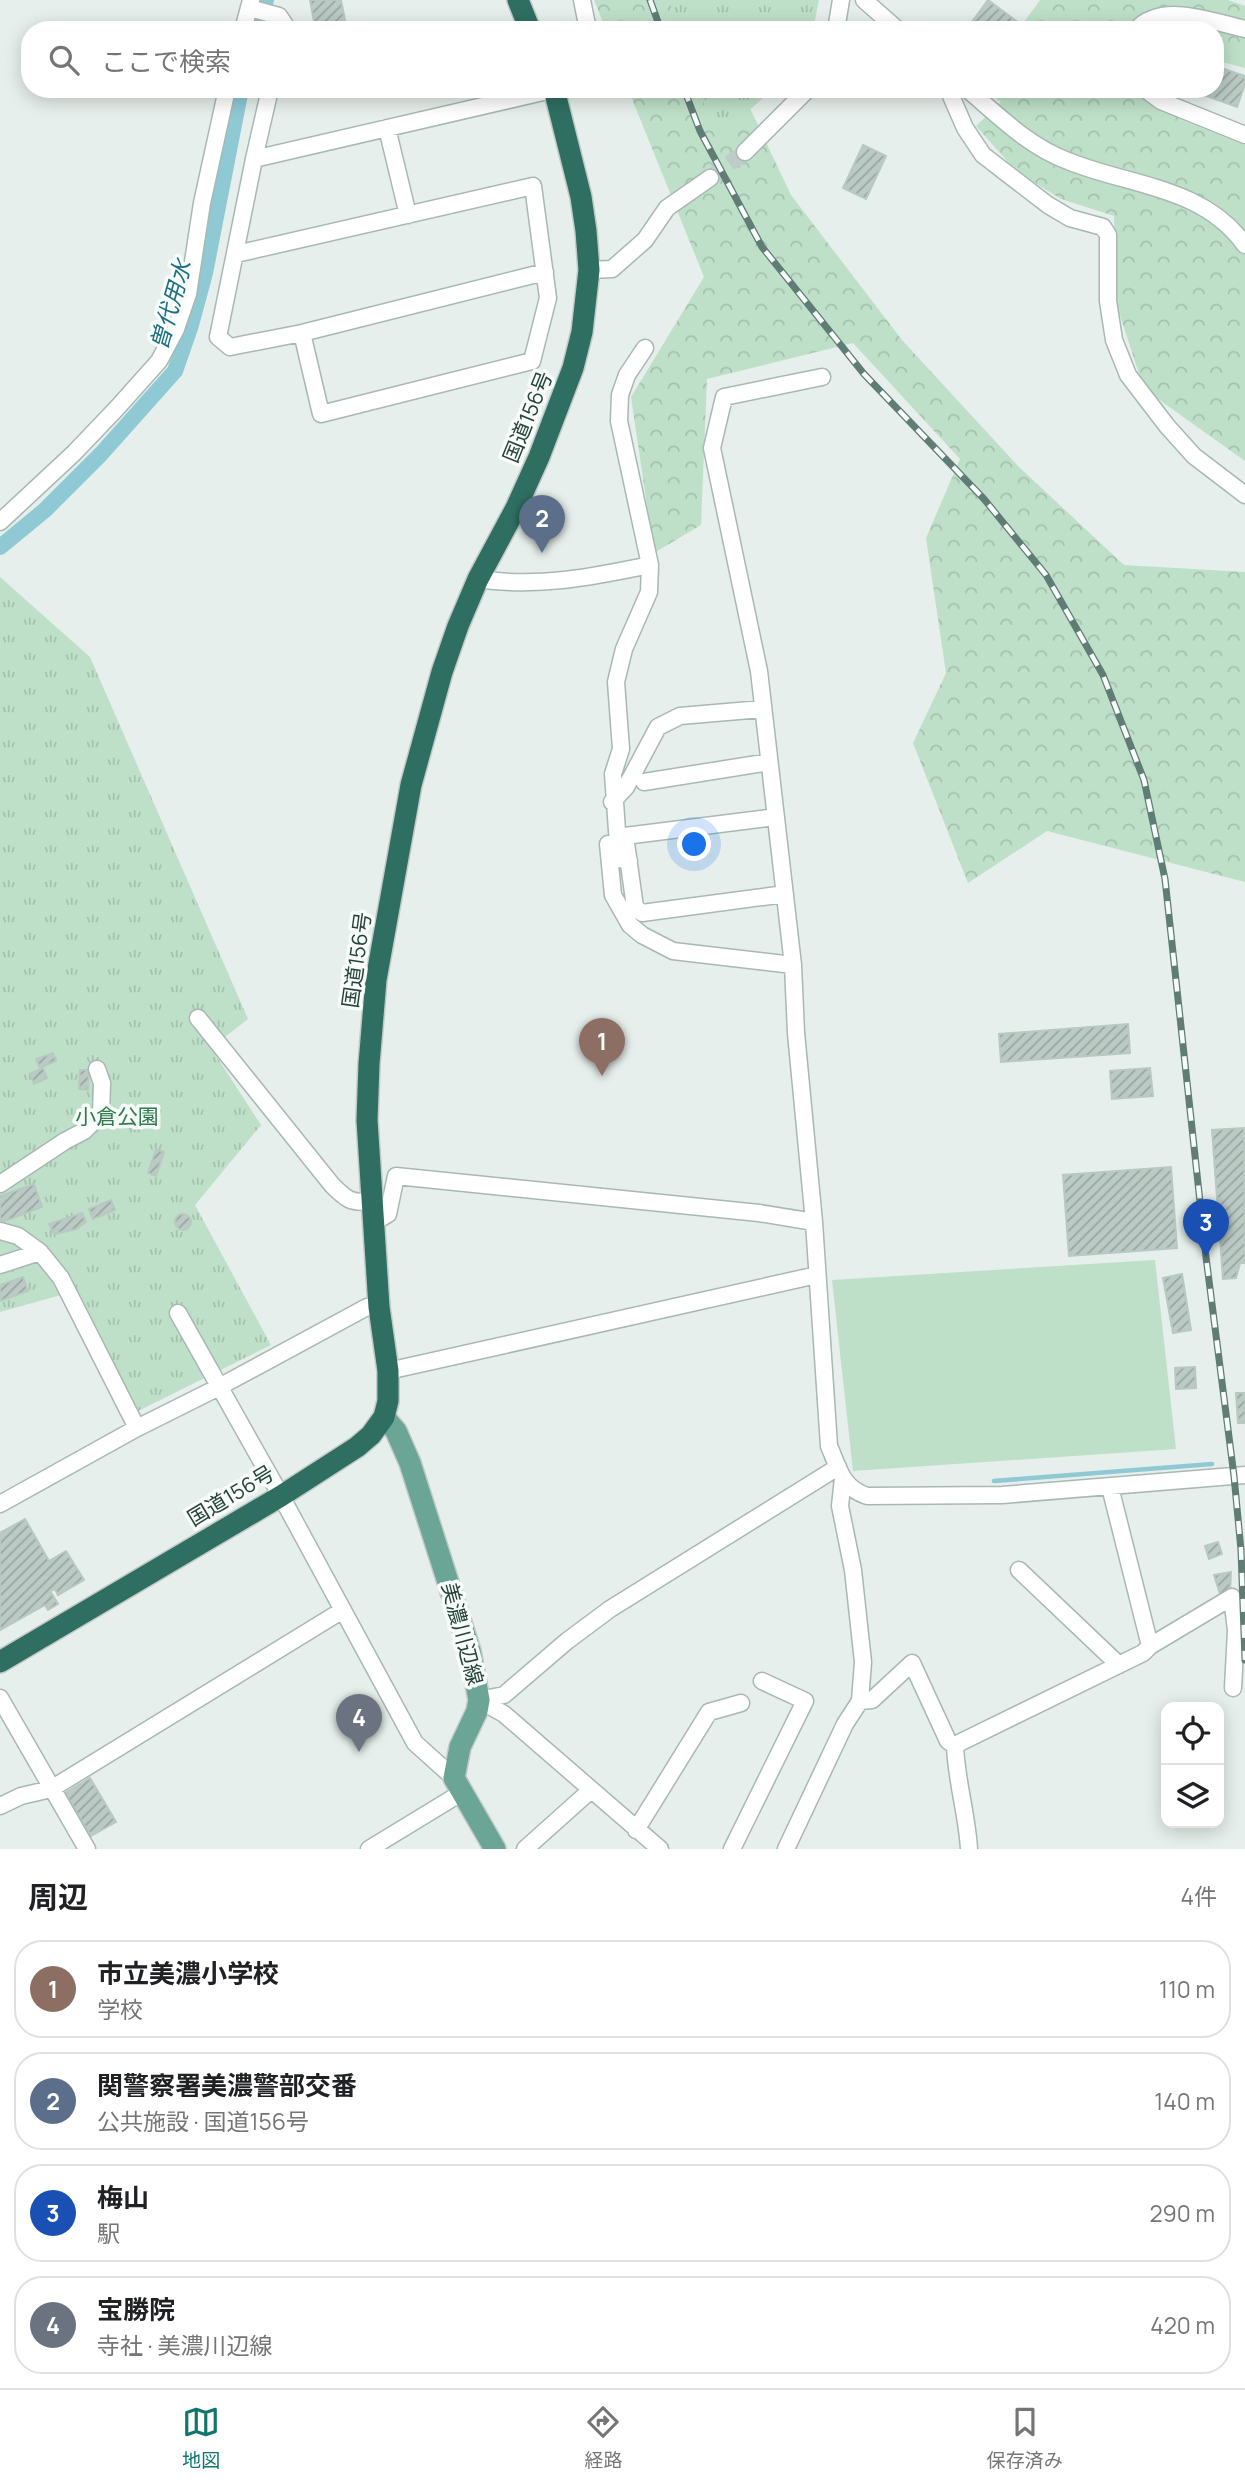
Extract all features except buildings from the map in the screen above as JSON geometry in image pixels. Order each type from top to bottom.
[{"type":"highway","points":[[519,0],[527,21]]},
{"type":"highway","name":"国道156号","points":[[0,1662],[281,1496],[357,1447],[371,1435],[384,1417],[388,1401],[388,1371],[379,1307],[367,1120],[376,980],[411,785],[442,672],[478,579],[516,508],[559,409],[583,332],[589,270],[581,197],[556,98]]},
{"type":"main road","name":"美濃川辺線","points":[[384,1417],[396,1431],[410,1463],[470,1651],[479,1700],[477,1711],[460,1747],[458,1786]]},
{"type":"main road","points":[[458,1786],[495,1849]]},
{"type":"street","points":[[582,0],[586,21]]},
{"type":"street","points":[[838,21],[841,0]]},
{"type":"street","points":[[864,0],[888,21]]},
{"type":"street","points":[[250,5],[278,21]]},
{"type":"street","points":[[1144,21],[1173,15],[1204,21]]},
{"type":"street","points":[[1224,25],[1245,29]]},
{"type":"street","points":[[0,522],[75,453],[117,408],[159,361],[176,329],[188,294],[202,203],[224,98]]},
{"type":"street","points":[[268,98],[218,337],[230,348],[545,272]]},
{"type":"street","points":[[254,159],[519,98]]},
{"type":"street","points":[[745,152],[799,98]]},
{"type":"street","points":[[952,98],[965,128],[983,155],[1048,205],[1070,218],[1103,227],[1108,235],[1108,301],[1114,340],[1128,375],[1194,456],[1245,495]]},
{"type":"street","points":[[977,98],[1027,141],[1067,161],[1167,190],[1205,208],[1245,245]]},
{"type":"street","points":[[1157,98],[1245,135]]},
{"type":"street","points":[[387,128],[408,215]]},
{"type":"street","points":[[589,270],[612,269],[645,240],[667,208],[710,178]]},
{"type":"street","points":[[236,254],[533,186],[548,298],[532,361],[321,414],[302,332]]},
{"type":"street","points":[[629,861],[619,859],[613,774],[621,749],[616,682],[624,649],[649,592],[650,565],[619,421],[620,395],[627,375],[645,348]]},
{"type":"street","points":[[822,377],[724,397],[712,448],[759,671],[793,965],[829,1446],[852,1491],[867,1496],[1002,1495],[1245,1475]]},
{"type":"street","points":[[478,579],[501,583],[575,581],[650,565]]},
{"type":"street","points":[[762,709],[680,716],[658,727],[626,787],[610,806],[608,847],[613,895],[630,925],[642,935],[673,951],[793,965]]},
{"type":"street","points":[[644,782],[769,762]]},
{"type":"street","points":[[776,817],[625,836],[635,907],[642,913],[785,894]]},
{"type":"street","points":[[198,1018],[332,1185],[345,1197],[357,1203],[371,1201]]},
{"type":"street","points":[[0,1184],[85,1131],[101,1114],[102,1083],[97,1069]]},
{"type":"street","points":[[373,1223],[388,1214],[396,1176],[759,1213],[814,1222]]},
{"type":"street","points":[[0,1231],[18,1236],[40,1252],[61,1278],[137,1428]]},
{"type":"street","points":[[0,1265],[40,1252]]},
{"type":"street","points":[[388,1371],[817,1275]]},
{"type":"street","points":[[0,1504],[137,1428],[367,1307],[379,1307]]},
{"type":"street","points":[[178,1313],[415,1743],[458,1786],[369,1849]]},
{"type":"street","points":[[479,1700],[504,1695],[567,1641],[610,1609],[840,1472]]},
{"type":"street","points":[[786,1849],[845,1724],[860,1700],[863,1662],[853,1570],[840,1506],[840,1472]]},
{"type":"street","points":[[1110,1488],[1150,1646]]},
{"type":"street","points":[[1019,1570],[1119,1665]]},
{"type":"street","points":[[954,1745],[1143,1653],[1150,1646],[1232,1597],[1236,1630],[1233,1688]]},
{"type":"street","points":[[0,1806],[21,1796],[51,1788],[343,1610]]},
{"type":"street","points":[[860,1700],[872,1700],[912,1663],[948,1741],[954,1745],[970,1849]]},
{"type":"street","points":[[732,1849],[805,1701],[762,1681]]},
{"type":"street","points":[[0,1698],[87,1849]]},
{"type":"street","points":[[479,1700],[504,1714],[660,1849]]},
{"type":"street","points":[[636,1830],[709,1712],[741,1703]]},
{"type":"street","points":[[525,1849],[591,1790]]},
{"type":"green space","points":[[594,0],[752,0],[777,21],[602,21]]},
{"type":"green space","points":[[669,0],[819,0],[815,21],[676,21]]},
{"type":"green space","points":[[1040,0],[1228,0],[1245,6],[1245,68],[1224,62],[1224,21],[1025,21]]},
{"type":"green space","points":[[632,98],[748,98],[746,100],[791,195],[902,340],[1019,467],[1124,565],[1245,572],[1245,882],[1047,831],[968,883],[913,743],[946,673],[926,538],[960,459],[853,343],[707,379],[701,525],[654,553],[631,397],[704,277]]},
{"type":"green space","points":[[702,98],[763,98],[716,140]]},
{"type":"green space","points":[[996,98],[1156,98],[1182,120],[1245,145],[1245,461],[1144,389],[1115,300],[1114,216],[1061,199],[1016,171],[976,126],[1001,102]]},
{"type":"green space","name":"小倉公園","points":[[0,577],[90,657],[248,1019],[211,1048],[261,1125],[195,1205],[271,1345],[136,1412],[68,1293],[0,1312]]},
{"type":"green space","points":[[1155,1260],[1176,1449],[853,1471],[832,1280]]},
{"type":"waterway","name":"曽代用水","points":[[260,21],[266,0]]},
{"type":"waterway","name":"曽代用水","points":[[0,547],[45,510],[101,454],[175,371],[205,273],[239,98]]},
{"type":"waterway","points":[[994,1481],[1212,1464]]},
{"type":"tunnel","points":[[710,178],[745,152]]},
{"type":"railway","points":[[650,0],[658,21]]},
{"type":"railway","points":[[687,98],[700,131],[762,247],[864,374],[984,499],[1046,575],[1103,675],[1144,780],[1165,879],[1206,1257],[1234,1476],[1241,1550],[1245,1660]]},
{"type":"place","name":"関警察署美濃警部交番","points":[[542,553]]},
{"type":"place","name":"市立美濃小学校","points":[[602,1076]]},
{"type":"place","name":"梅山","points":[[1206,1257]]},
{"type":"place","name":"宝勝院","points":[[359,1752]]}]
